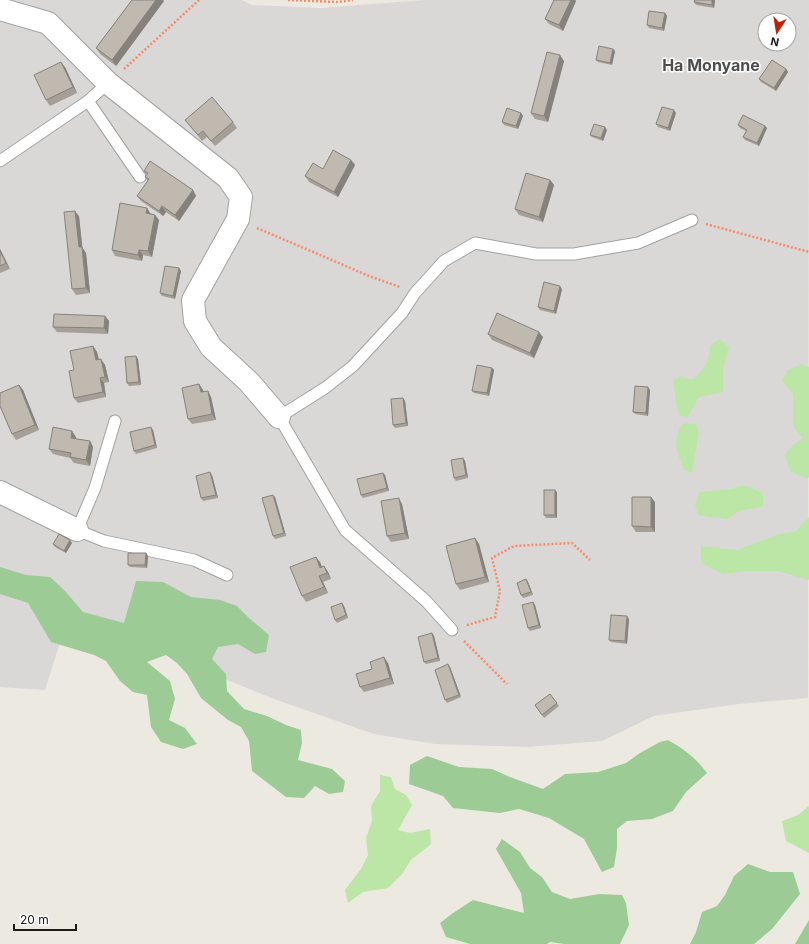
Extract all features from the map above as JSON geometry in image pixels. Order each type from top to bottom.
[{"type":"street","points":[[0,9],[48,23],[108,83],[228,178],[241,197],[238,220],[193,300],[195,321],[211,347],[249,382],[279,417]]},
{"type":"street","points":[[0,492],[77,530]]},
{"type":"lane","points":[[0,161],[88,101],[108,83]]},
{"type":"lane","points":[[88,101],[140,177]]},
{"type":"lane","points":[[452,630],[426,601],[345,530],[279,417],[325,388],[353,366],[402,313],[415,293],[444,261],[475,243],[536,254],[574,254],[638,243],[692,220]]},
{"type":"lane","points":[[115,421],[94,488],[77,530],[104,541],[194,560],[227,575]]},
{"type":"path","points":[[108,83],[199,0]]},
{"type":"path","points":[[288,0],[337,2],[353,0]]},
{"type":"path","points":[[238,220],[369,276],[415,293]]},
{"type":"path","points":[[692,220],[809,252]]},
{"type":"path","points":[[507,684],[452,630],[495,617],[500,591],[492,558],[514,546],[572,543],[590,560]]},
{"type":"shaded area","points":[[0,0],[242,0],[252,5],[320,8],[424,0],[809,0],[808,698],[739,704],[654,716],[602,741],[528,747],[435,744],[374,734],[274,699],[207,672],[180,648],[64,630],[45,690],[0,687]]},
{"type":"green space","points":[[720,339],[729,347],[723,369],[723,392],[699,397],[687,417],[679,415],[673,382],[681,375],[686,379],[694,379],[706,364],[709,357],[710,346]]},
{"type":"green space","points":[[801,364],[809,367],[809,477],[807,479],[790,471],[785,455],[792,446],[803,438],[793,426],[793,394],[782,381],[788,370]]},
{"type":"green space","points":[[695,423],[699,431],[692,473],[684,470],[676,441],[682,424]]},
{"type":"green space","points":[[745,485],[763,493],[763,507],[739,511],[728,519],[698,515],[695,504],[700,492],[731,489]]},
{"type":"green space","points":[[809,517],[809,580],[778,571],[746,571],[723,574],[701,563],[701,546],[737,550],[779,534],[796,531]]},
{"type":"green space","points":[[0,567],[26,575],[50,577],[65,591],[83,612],[124,623],[136,581],[163,582],[191,597],[220,600],[237,606],[269,635],[266,652],[255,654],[238,644],[218,647],[212,659],[226,674],[227,691],[244,709],[267,716],[301,730],[302,743],[298,760],[332,769],[345,781],[343,792],[329,794],[315,786],[304,798],[286,797],[252,771],[249,741],[241,727],[228,720],[201,698],[187,674],[177,663],[166,655],[147,662],[170,681],[175,699],[169,720],[185,728],[197,744],[183,749],[161,742],[151,727],[147,695],[133,692],[120,681],[106,661],[94,655],[51,642],[28,603],[0,594]]},
{"type":"green space","points":[[668,740],[689,754],[707,773],[686,792],[673,811],[652,819],[627,821],[617,829],[617,848],[614,867],[602,872],[584,839],[549,818],[519,809],[500,813],[453,808],[443,796],[409,784],[410,765],[427,756],[459,767],[492,769],[543,789],[565,774],[598,772],[626,763],[660,742]]},
{"type":"green space","points":[[380,775],[391,777],[395,789],[406,795],[412,805],[398,830],[410,833],[430,829],[431,844],[411,860],[402,874],[388,888],[363,892],[348,903],[345,890],[361,869],[368,855],[366,838],[372,821],[371,806],[380,791]]},
{"type":"green space","points":[[809,806],[809,853],[786,841],[782,821],[798,815]]},
{"type":"green space","points":[[502,839],[520,852],[530,868],[542,877],[552,892],[570,899],[599,894],[622,895],[626,903],[629,925],[620,944],[564,944],[550,942],[547,944],[470,944],[446,937],[440,923],[473,900],[524,913],[521,893],[496,849]]},
{"type":"green space","points":[[748,864],[770,872],[793,872],[800,894],[772,929],[754,944],[690,944],[696,932],[702,912],[717,906],[725,895],[734,876]]},
{"type":"green space","points":[[809,920],[809,944],[795,944]]},
{"type":"building","points":[[132,0],[156,0],[112,60],[96,48]]},
{"type":"building","points":[[554,0],[571,0],[559,25],[545,19]]},
{"type":"building","points":[[695,0],[712,0],[712,5],[694,2]]},
{"type":"building","points":[[649,11],[665,13],[662,28],[647,25]]},
{"type":"building","points":[[599,46],[613,49],[610,63],[596,60]]},
{"type":"building","points":[[547,52],[560,55],[544,116],[531,113]]},
{"type":"building","points":[[772,60],[786,69],[774,88],[759,79]]},
{"type":"building","points":[[61,62],[73,87],[46,100],[34,75]]},
{"type":"building","points":[[212,97],[233,122],[211,141],[203,131],[198,135],[185,120]]},
{"type":"building","points":[[662,107],[674,110],[668,128],[656,124]]},
{"type":"building","points":[[507,108],[521,113],[516,126],[502,122]]},
{"type":"building","points":[[743,115],[765,126],[757,143],[743,137],[747,130],[738,125]]},
{"type":"building","points":[[594,124],[605,127],[601,138],[590,135]]},
{"type":"building","points":[[333,150],[351,160],[334,192],[305,176],[313,163],[323,169]]},
{"type":"building","points":[[150,161],[193,190],[175,215],[162,206],[159,211],[137,196],[149,179],[145,177],[148,173],[144,171]]},
{"type":"building","points":[[526,173],[550,180],[539,217],[515,209]]},
{"type":"building","points":[[120,203],[147,208],[146,213],[155,215],[148,251],[139,250],[138,255],[112,250]]},
{"type":"building","points":[[75,211],[79,247],[82,247],[86,288],[72,289],[64,212]]},
{"type":"building","points":[[0,251],[6,263],[0,266]]},
{"type":"building","points":[[165,266],[179,268],[173,296],[160,293]]},
{"type":"building","points":[[544,282],[560,286],[554,311],[538,307]]},
{"type":"building","points":[[497,313],[539,332],[530,353],[488,334]]},
{"type":"building","points":[[54,314],[105,316],[104,328],[53,327]]},
{"type":"building","points":[[93,346],[96,360],[101,359],[105,377],[100,378],[103,392],[74,398],[69,371],[74,370],[70,351]]},
{"type":"building","points":[[136,356],[139,382],[127,383],[125,357]]},
{"type":"building","points":[[477,365],[492,368],[487,393],[472,391]]},
{"type":"building","points":[[199,384],[201,392],[208,391],[212,414],[188,419],[182,388]]},
{"type":"building","points":[[19,385],[35,425],[12,434],[0,406],[0,393]]},
{"type":"building","points":[[635,386],[648,387],[646,413],[633,412]]},
{"type":"building","points":[[403,398],[406,423],[393,425],[391,399]]},
{"type":"building","points":[[53,427],[72,431],[71,438],[90,441],[86,460],[70,457],[71,453],[49,449]]},
{"type":"building","points":[[151,427],[155,445],[134,451],[130,432]]},
{"type":"building","points":[[463,458],[466,475],[454,478],[451,460]]},
{"type":"building","points":[[210,472],[216,495],[201,498],[196,476]]},
{"type":"building","points":[[383,473],[387,488],[361,495],[357,479]]},
{"type":"building","points":[[544,490],[555,490],[555,515],[544,515]]},
{"type":"building","points":[[273,495],[284,533],[273,536],[262,498]]},
{"type":"building","points":[[632,497],[651,497],[651,527],[632,526]]},
{"type":"building","points":[[399,498],[405,533],[387,536],[381,501]]},
{"type":"building","points":[[59,534],[70,540],[64,551],[53,544]]},
{"type":"building","points":[[475,538],[485,577],[456,584],[446,546]]},
{"type":"building","points":[[128,553],[146,553],[145,565],[128,565]]},
{"type":"building","points":[[316,557],[320,568],[324,566],[327,573],[319,576],[324,587],[302,596],[290,567]]},
{"type":"building","points":[[526,579],[531,592],[521,595],[517,583]]},
{"type":"building","points":[[533,602],[539,625],[528,628],[522,605]]},
{"type":"building","points":[[342,603],[346,615],[335,620],[331,607]]},
{"type":"building","points":[[611,615],[627,616],[625,641],[609,640]]},
{"type":"building","points":[[432,633],[438,658],[424,662],[418,637]]},
{"type":"building","points":[[384,657],[390,678],[360,687],[356,674],[372,669],[370,662]]},
{"type":"building","points":[[448,664],[459,695],[445,700],[435,670]]},
{"type":"building","points":[[550,694],[557,703],[542,715],[535,705]]},
{"type":"district","name":"Ha Monyane","points":[[711,65]]}]
